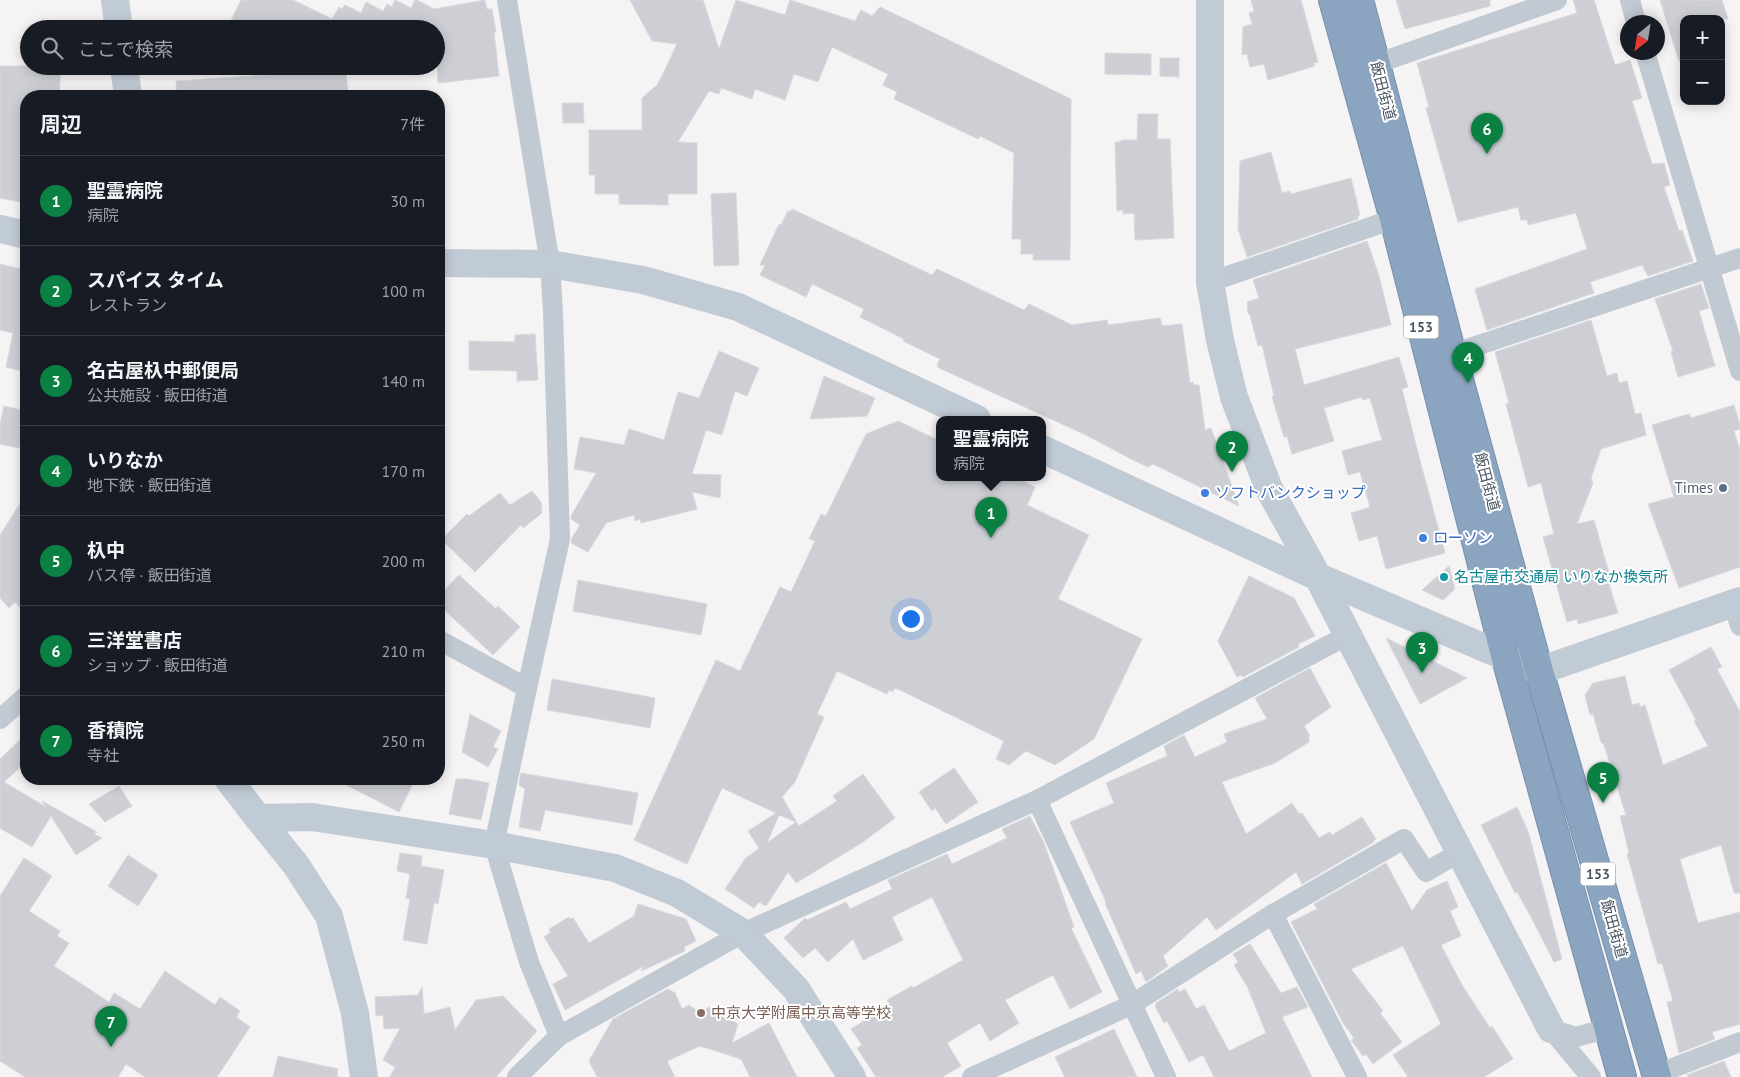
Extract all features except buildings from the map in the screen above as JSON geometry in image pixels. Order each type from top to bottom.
[{"type":"highway","name":"飯田街道","points":[[1333,0],[1394,219],[1505,656],[1622,1077]]},
{"type":"highway","name":"飯田街道","points":[[1359,0],[1452,354],[1539,671],[1657,1076]]},
{"type":"street","points":[[115,0],[118,20]]},
{"type":"street","points":[[507,0],[550,264],[560,539],[526,688],[494,845],[529,962],[559,1036]]},
{"type":"street","points":[[1210,0],[1210,282],[1220,340],[1234,397],[1269,489],[1318,577],[1551,1028],[1591,1077]]},
{"type":"street","points":[[1376,64],[1557,0]]},
{"type":"street","points":[[1630,0],[1634,15]]},
{"type":"street","points":[[1647,60],[1740,371]]},
{"type":"street","points":[[125,75],[127,90]]},
{"type":"street","points":[[1210,282],[1394,219]]},
{"type":"street","points":[[0,229],[20,234]]},
{"type":"street","points":[[1452,354],[1740,258]]},
{"type":"street","points":[[445,263],[550,264],[643,280],[738,307],[971,416]]},
{"type":"street","points":[[1046,451],[1318,577],[1539,671],[1738,610]]},
{"type":"street","points":[[517,1077],[559,1036],[743,933],[1037,800],[1348,636]]},
{"type":"street","points":[[445,643],[526,688]]},
{"type":"street","points":[[0,719],[20,701]]},
{"type":"street","points":[[233,785],[296,865],[329,916],[355,1013],[364,1077]]},
{"type":"street","points":[[1037,800],[1166,1077]]},
{"type":"street","points":[[258,818],[312,817],[494,845],[615,868],[677,893],[743,933],[796,989],[852,1077]]},
{"type":"street","points":[[972,1077],[1131,1005],[1273,914],[1404,839],[1426,872],[1460,852]]},
{"type":"street","points":[[1273,914],[1358,1077]]},
{"type":"street","points":[[1551,1028],[1576,1037],[1608,1028]]},
{"type":"street","points":[[1657,1076],[1740,1042]]},
{"type":"place","name":"三洋堂書店","points":[[1487,154]]},
{"type":"place","name":"いりなか","points":[[1468,383]]},
{"type":"place","name":"スパイス タイム","points":[[1232,472]]},
{"type":"place","name":"Times","points":[[1723,488]]},
{"type":"place","name":"ソフトバンクショップ","points":[[1205,493]]},
{"type":"place","name":"聖霊病院","points":[[991,538]]},
{"type":"place","name":"ローソン","points":[[1423,538]]},
{"type":"place","name":"名古屋市交通局 いりなか換気所","points":[[1444,577]]},
{"type":"place","name":"名古屋杁中郵便局","points":[[1422,673]]},
{"type":"place","name":"杁中","points":[[1603,803]]},
{"type":"place","name":"中京大学附属中京高等学校","points":[[701,1013]]},
{"type":"place","name":"香積院","points":[[111,1047]]}]
